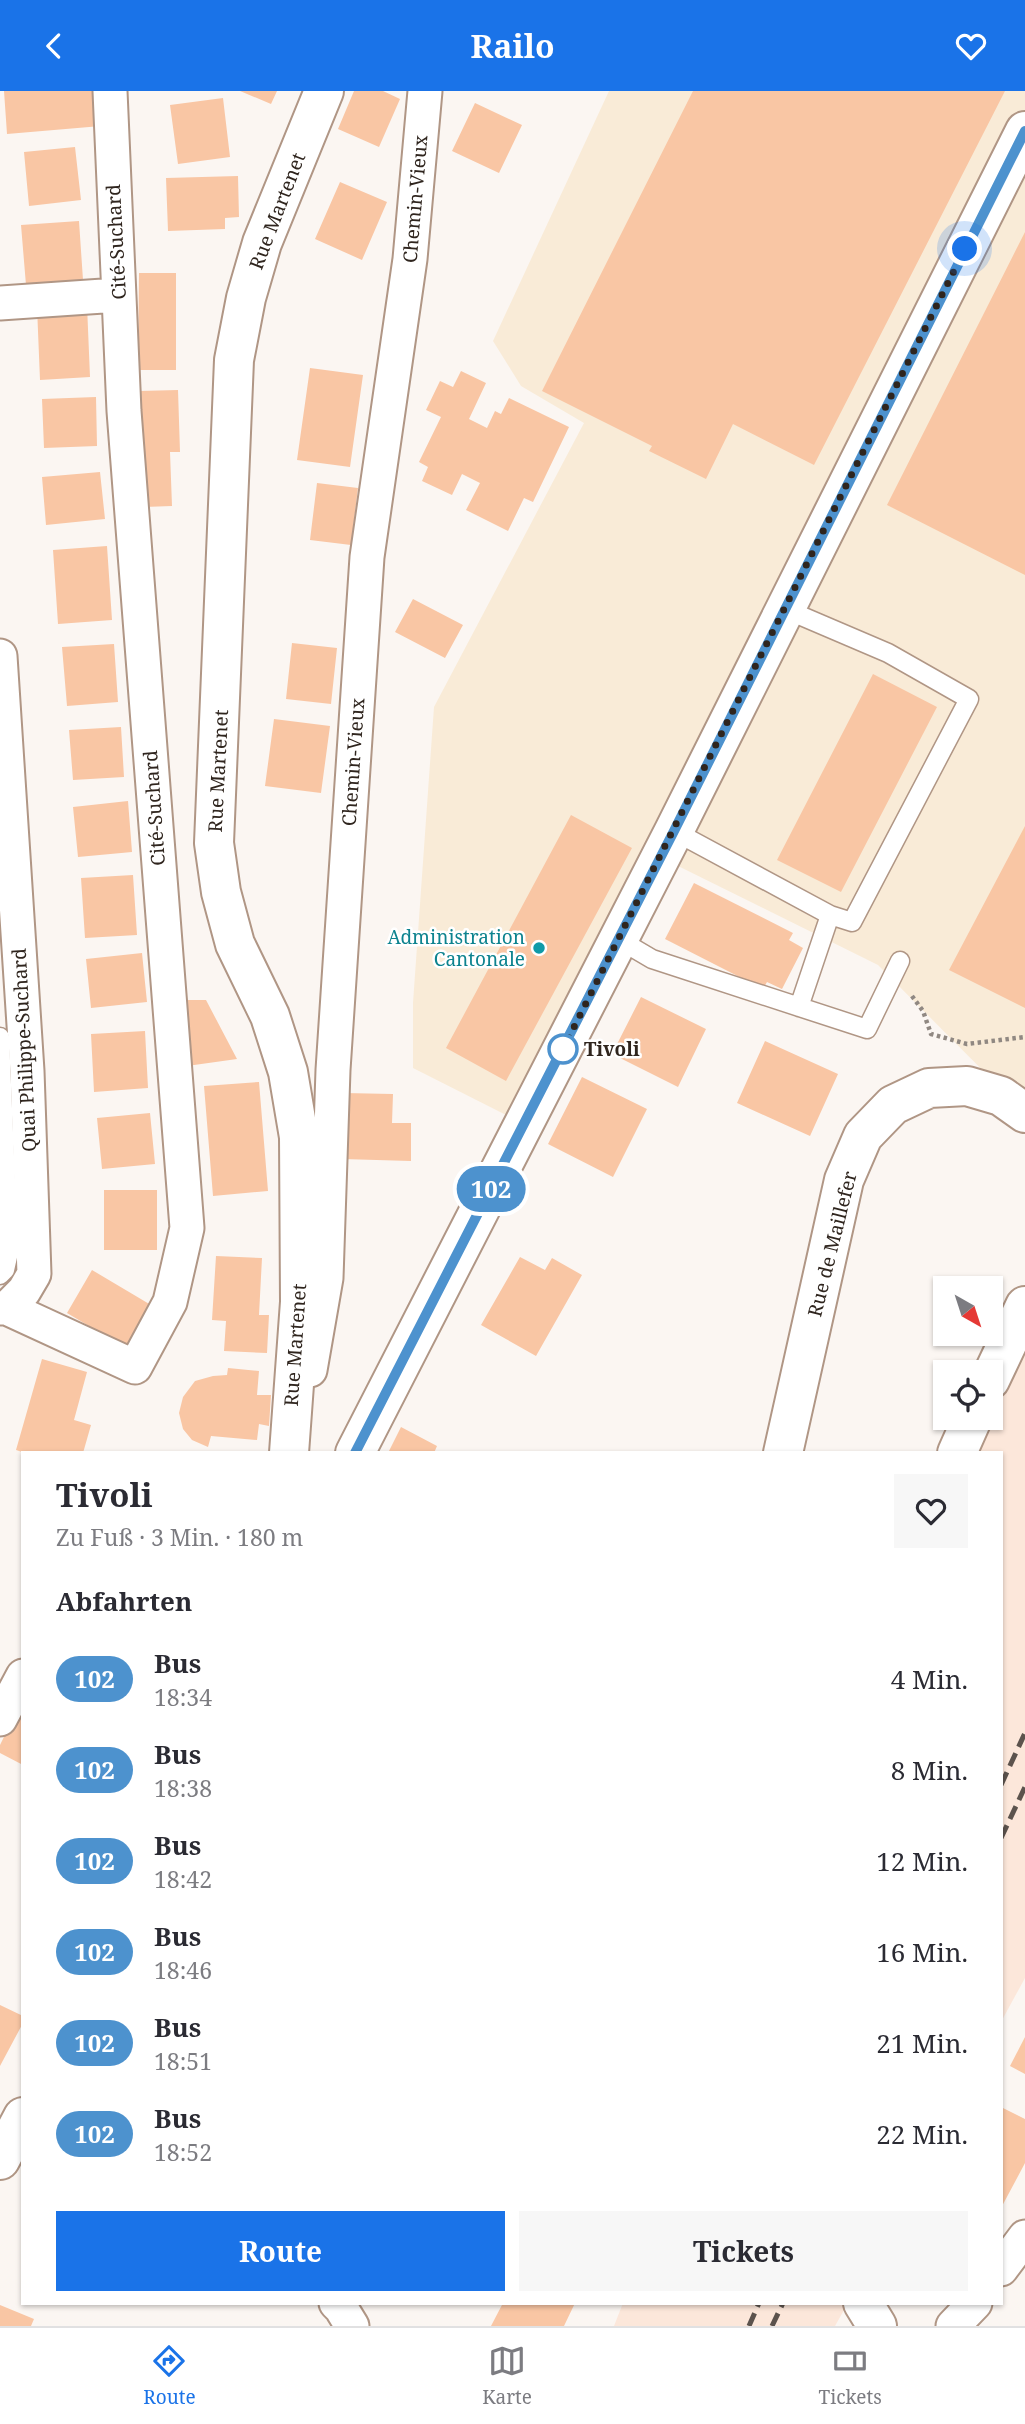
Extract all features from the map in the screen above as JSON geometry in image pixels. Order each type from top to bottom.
[{"type":"street","name":"Cité-Suchard","points":[[3,1308],[135,1367],[170,1302],[187,1228],[124,411],[110,91]]},
{"type":"street","name":"Rue Martenet","points":[[289,1441],[300,1302],[299,1137],[288,1072],[270,1016],[235,944],[221,892],[214,843],[234,360],[246,298],[262,243],[324,91]]},
{"type":"street","name":"Chemin-Vieux","points":[[289,1441],[304,1406],[326,1278],[333,1070],[367,557],[410,259],[425,91]]},
{"type":"street","points":[[356,1451],[674,831],[1025,131]]},
{"type":"street","points":[[0,303],[118,295]]},
{"type":"street","name":"Quai Philippe-Suchard","points":[[0,656],[27,1072],[34,1274],[24,1291],[3,1308]]},
{"type":"street","name":"Rue de Maillefer","points":[[783,1451],[844,1180],[863,1136],[894,1105],[929,1088],[967,1086],[1001,1096],[1025,1114]]},
{"type":"street","points":[[999,1360],[1025,1306]]},
{"type":"street","points":[[958,1451],[967,1430]]},
{"type":"street","points":[[0,1719],[21,1680]]},
{"type":"street","points":[[1003,2266],[1025,2237]]},
{"type":"street","points":[[338,2305],[352,2326]]},
{"type":"street","points":[[864,2305],[877,2326]]},
{"type":"street","points":[[953,2326],[973,2305]]},
{"type":"lane","points":[[674,831],[830,915],[852,922],[969,699],[888,653],[785,609]]},
{"type":"lane","points":[[799,1007],[830,915]]},
{"type":"lane","points":[[618,939],[652,959],[867,1029],[900,961]]},
{"type":"lane","points":[[0,1037],[9,1252],[5,1270],[0,1275]]},
{"type":"path","points":[[914,986],[912,997],[923,1011],[930,1034],[967,1044],[1025,1037]]},
{"type":"shaded area","points":[[609,91],[1025,91],[1025,1113],[878,965],[674,864],[536,1130],[413,1068],[413,1003],[434,707],[584,423],[521,386],[493,341]]},
{"type":"shaded area","points":[[1025,1306],[1025,1978],[1003,2018],[1003,1451],[959,1451],[978,1430],[1003,1430],[1003,1360],[1000,1360]]},
{"type":"shaded area","points":[[622,2305],[847,2305],[835,2326],[614,2326]]},
{"type":"building","points":[[4,91],[99,91],[101,126],[7,134]]},
{"type":"building","points":[[240,91],[277,91],[271,104]]},
{"type":"building","points":[[354,91],[383,91],[400,99],[379,147],[338,129]]},
{"type":"building","points":[[693,91],[1005,91],[814,465],[733,424],[706,479],[649,451],[652,446],[542,391]]},
{"type":"building","points":[[223,98],[230,157],[178,164],[170,105]]},
{"type":"building","points":[[475,103],[522,125],[499,173],[452,151]]},
{"type":"building","points":[[75,147],[81,200],[29,206],[24,152]]},
{"type":"building","points":[[238,176],[239,217],[225,218],[225,229],[168,231],[166,178]]},
{"type":"building","points":[[340,182],[387,202],[362,260],[315,239]]},
{"type":"building","points":[[79,221],[83,280],[26,285],[21,225]]},
{"type":"building","points":[[1025,232],[1025,575],[887,505]]},
{"type":"building","points":[[139,273],[176,273],[176,370],[138,370]]},
{"type":"building","points":[[87,305],[90,377],[40,380],[37,307]]},
{"type":"building","points":[[310,368],[363,375],[350,467],[297,460]]},
{"type":"building","points":[[461,371],[486,383],[469,419],[487,428],[495,411],[501,414],[509,398],[569,427],[533,502],[524,498],[508,531],[466,510],[480,483],[462,474],[452,495],[422,481],[428,467],[419,462],[441,417],[426,410],[440,381],[453,387]]},
{"type":"building","points":[[178,390],[180,452],[170,452],[172,506],[144,507],[139,391]]},
{"type":"building","points":[[96,397],[97,446],[44,448],[42,399]]},
{"type":"building","points":[[100,472],[105,519],[46,525],[42,477]]},
{"type":"building","points":[[317,483],[358,488],[351,545],[310,540]]},
{"type":"building","points":[[107,546],[112,620],[58,624],[53,550]]},
{"type":"building","points":[[413,599],[463,625],[445,658],[395,632]]},
{"type":"building","points":[[292,643],[337,648],[331,704],[286,699]]},
{"type":"building","points":[[114,644],[118,702],[67,706],[62,647]]},
{"type":"building","points":[[873,674],[937,707],[841,892],[777,860]]},
{"type":"building","points":[[274,719],[330,726],[321,793],[265,786]]},
{"type":"building","points":[[121,727],[124,777],[73,780],[69,730]]},
{"type":"building","points":[[128,801],[132,852],[78,857],[73,807]]},
{"type":"building","name":"Administration Cantonale","points":[[571,815],[632,848],[506,1081],[446,1048]]},
{"type":"building","points":[[1025,826],[1025,1008],[949,970]]},
{"type":"building","points":[[133,875],[137,935],[85,938],[81,878]]},
{"type":"building","points":[[694,883],[793,933],[789,940],[803,948],[782,989],[767,982],[763,989],[665,939]]},
{"type":"building","points":[[142,953],[147,1002],[91,1008],[86,959]]},
{"type":"building","points":[[641,997],[706,1029],[678,1087],[612,1054]]},
{"type":"building","points":[[186,1000],[206,1000],[237,1059],[187,1066]]},
{"type":"building","points":[[145,1031],[148,1088],[94,1092],[91,1034]]},
{"type":"building","points":[[765,1041],[838,1074],[810,1136],[737,1103]]},
{"type":"building","points":[[582,1077],[647,1109],[613,1177],[548,1144]]},
{"type":"building","points":[[259,1082],[268,1191],[213,1196],[204,1086]]},
{"type":"building","points":[[344,1093],[393,1094],[392,1123],[411,1123],[411,1161],[342,1159]]},
{"type":"building","points":[[150,1113],[155,1164],[102,1169],[97,1118]]},
{"type":"building","points":[[104,1190],[157,1190],[157,1250],[104,1250]]},
{"type":"building","points":[[216,1256],[262,1258],[259,1315],[269,1315],[267,1353],[224,1351],[226,1321],[212,1320]]},
{"type":"building","points":[[520,1257],[545,1270],[552,1258],[582,1275],[536,1356],[481,1325]]},
{"type":"building","points":[[92,1270],[156,1308],[131,1351],[67,1313]]},
{"type":"building","points":[[42,1359],[87,1372],[74,1420],[91,1425],[84,1451],[16,1450]]},
{"type":"building","points":[[228,1368],[259,1371],[257,1395],[271,1395],[269,1426],[259,1424],[257,1440],[211,1436],[208,1447],[192,1440],[183,1429],[179,1413],[183,1397],[195,1381],[227,1375]]},
{"type":"building","points":[[401,1427],[437,1446],[435,1451],[389,1451]]},
{"type":"building","points":[[21,1702],[21,1764],[0,1753],[0,1745]]},
{"type":"building","points":[[0,2005],[21,2015],[21,2027],[0,2066]]},
{"type":"building","points":[[1025,2037],[1025,2074],[1010,2066]]},
{"type":"building","points":[[1003,2108],[1025,2119],[1025,2163],[1003,2204]]},
{"type":"building","points":[[0,2305],[34,2319],[31,2326],[0,2326]]},
{"type":"building","points":[[502,2305],[574,2305],[564,2326],[491,2326]]},
{"type":"railway","points":[[1003,1781],[1025,1733]]},
{"type":"railway","points":[[1003,1834],[1025,1787]]},
{"type":"railway","points":[[749,2326],[758,2305]]},
{"type":"railway","points":[[772,2326],[782,2305]]},
{"type":"bus line","name":"102","points":[[356,1451],[674,831],[1025,131]]},
{"type":"place","name":"Administration Cantonale","points":[[539,948]]},
{"type":"place","name":"Tivoli","points":[[563,1049]]},
{"type":"route","points":[[563,1049],[965,249]]}]
